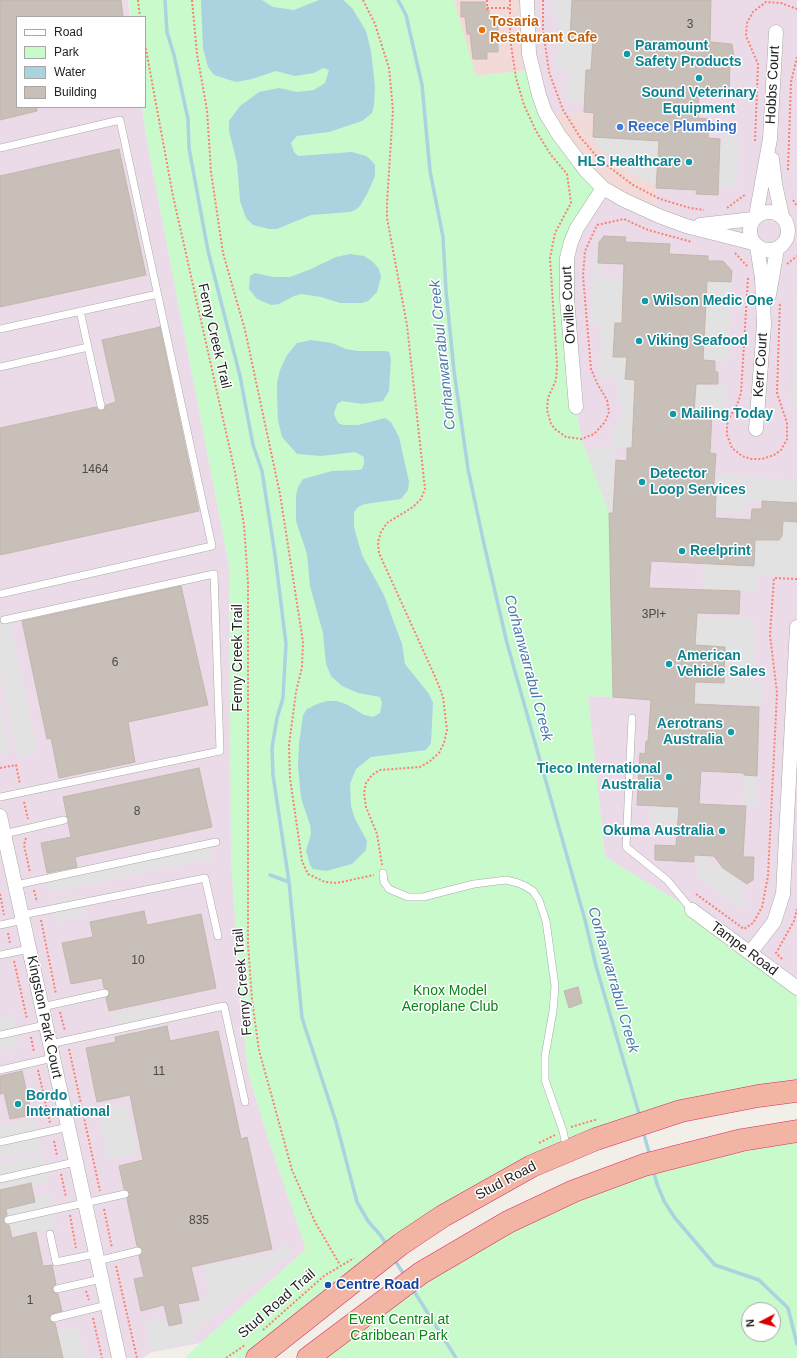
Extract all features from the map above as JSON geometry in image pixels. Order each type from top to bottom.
[{"type":"highway","name":"Stud Road","points":[[259,1349],[376,1264],[401,1244],[482,1193],[567,1150],[632,1126],[681,1112],[758,1096],[797,1091]]},
{"type":"highway","points":[[308,1358],[421,1273],[508,1222],[574,1191],[644,1165],[708,1148],[797,1131]]},
{"type":"street","points":[[527,0],[529,54],[534,80],[545,112],[574,156],[603,188],[628,203],[686,226],[755,245],[768,251],[797,242]]},
{"type":"street","name":"Hobbs Court","points":[[755,217],[770,139],[776,32]]},
{"type":"street","name":"Hobbs Court","points":[[770,139],[775,184],[788,220]]},
{"type":"street","name":"Orville Court","points":[[576,407],[567,299],[567,258],[570,242],[577,228],[603,188]]},
{"type":"street","points":[[686,226],[755,217],[770,212],[788,220],[788,233],[780,247]]},
{"type":"street","points":[[755,217],[750,227],[750,236],[755,245]]},
{"type":"street","name":"Kerr Court","points":[[755,245],[762,278],[764,325],[756,429]]},
{"type":"street","name":"Kerr Court","points":[[764,325],[780,247]]},
{"type":"street","points":[[750,952],[774,922],[783,894],[797,627]]},
{"type":"street","name":"Kingston Park Court","points":[[0,816],[4,834],[4,857],[16,886],[106,1305],[119,1358]]},
{"type":"street","name":"Tampe Road","points":[[692,910],[797,988]]},
{"type":"lane","points":[[0,148],[120,120],[212,546],[0,594]]},
{"type":"lane","points":[[0,329],[158,294]]},
{"type":"lane","points":[[80,312],[101,406]]},
{"type":"lane","points":[[0,367],[88,347]]},
{"type":"lane","points":[[0,797],[220,751],[214,574],[4,620]]},
{"type":"lane","points":[[632,718],[626,847],[667,880],[692,910]]},
{"type":"lane","points":[[4,834],[64,820]]},
{"type":"lane","points":[[16,886],[216,842]]},
{"type":"lane","points":[[383,872],[384,882],[389,889],[408,897],[424,897],[474,884],[506,880],[529,888],[539,900],[546,921],[554,973],[553,1012],[545,1056],[545,1080],[563,1130],[567,1150]]},
{"type":"lane","points":[[0,925],[39,911],[204,878],[218,936]]},
{"type":"lane","points":[[0,956],[29,949]]},
{"type":"lane","points":[[42,1007],[105,993]]},
{"type":"lane","points":[[0,1070],[51,1051],[67,1040],[224,1006],[245,1102]]},
{"type":"lane","points":[[0,1035],[45,1025]]},
{"type":"lane","points":[[0,1142],[68,1127]]},
{"type":"lane","points":[[0,1179],[75,1162]]},
{"type":"lane","points":[[8,1220],[125,1194]]},
{"type":"lane","points":[[50,1234],[56,1262],[96,1257],[114,1257],[138,1251]]},
{"type":"lane","points":[[57,1289],[101,1279]]},
{"type":"lane","points":[[54,1318],[106,1305]]},
{"type":"path","points":[[138,0],[140,16]]},
{"type":"path","points":[[192,0],[197,54],[207,110],[211,172],[223,253],[245,330],[280,494],[303,642],[302,667],[296,692],[289,745],[290,778],[302,861],[308,874],[325,882],[336,883],[383,872],[377,834],[366,807],[364,793],[366,783],[372,775],[380,770],[420,767],[429,762],[439,753],[444,743],[446,730],[443,697],[437,681],[379,553],[378,542],[380,532],[387,523],[413,507],[421,499],[425,489],[407,325],[387,218],[393,110],[389,68],[375,24],[363,0]]},
{"type":"path","points":[[487,0],[487,9],[510,8]]},
{"type":"path","points":[[543,0],[543,29],[549,72],[563,110],[580,137],[600,160],[633,185],[660,199],[690,208],[707,211]]},
{"type":"path","points":[[755,145],[758,64],[746,36],[747,23],[753,12],[766,2],[781,2],[797,9]]},
{"type":"path","name":"Ferny Creek Trail","points":[[146,50],[172,196],[235,472],[244,525],[248,591],[248,944],[252,1000],[259,1050],[292,1170],[315,1222],[340,1265]]},
{"type":"path","points":[[787,176],[791,82],[797,57]]},
{"type":"path","points":[[722,212],[747,194]]},
{"type":"path","points":[[790,197],[797,206]]},
{"type":"path","points":[[594,230],[597,225],[624,219],[662,235],[698,243]]},
{"type":"path","points":[[734,252],[748,268]]},
{"type":"path","points":[[748,273],[748,278]]},
{"type":"path","points":[[696,894],[744,929],[753,923],[762,907],[768,876],[777,693],[770,635],[774,578],[797,580]]},
{"type":"path","points":[[0,768],[16,765],[28,817],[24,845],[137,1358]]},
{"type":"path","points":[[776,953],[794,920],[797,909]]},
{"type":"path","name":"Stud Road Trail","points":[[226,1358],[259,1349],[324,1276],[340,1265],[355,1258]]},
{"type":"shaded area","points":[[0,0],[128,0],[130,16],[16,16],[16,108],[142,108],[147,141],[229,565],[231,856],[239,985],[248,1072],[268,1138],[306,1249],[201,1343],[152,1352],[142,1358],[0,1358]]},
{"type":"shaded area","points":[[454,0],[527,0],[532,70],[475,76]]},
{"type":"shaded area","points":[[527,0],[797,0],[797,988],[692,910],[605,857],[588,696],[613,697],[609,513],[582,441],[576,407],[567,258],[603,188],[654,214],[660,116],[545,112]]},
{"type":"shaded area","points":[[551,0],[572,0],[570,37],[593,39],[591,70],[586,70],[584,102],[566,101],[568,69],[556,68],[558,14],[551,13]]},
{"type":"shaded area","points":[[545,112],[660,116],[654,214],[603,188]]},
{"type":"shaded area","points":[[660,116],[656,185],[651,184],[633,174],[616,162],[598,146],[593,137],[645,140]]},
{"type":"shaded area","points":[[721,136],[739,138],[736,188],[718,187]]},
{"type":"shaded area","points":[[594,251],[599,251],[598,263],[602,263],[601,278],[624,279],[622,323],[614,357],[627,357],[625,379],[635,380],[632,448],[615,448],[612,497],[617,509],[609,513],[586,451],[593,447],[612,447],[613,424],[622,424],[623,403],[617,402],[618,379],[599,377],[601,323],[590,323]]},
{"type":"shaded area","points":[[707,281],[731,282],[729,303],[731,320],[728,362],[703,360]]},
{"type":"shaded area","points":[[797,285],[797,407],[791,407]]},
{"type":"shaded area","points":[[696,384],[727,386],[725,409],[694,407]]},
{"type":"shaded area","points":[[717,473],[748,475],[746,514],[715,512]]},
{"type":"shaded area","points":[[750,477],[797,480],[796,503],[748,501]]},
{"type":"shaded area","points":[[783,521],[797,521],[797,577],[758,575],[757,591],[703,590],[704,563],[754,566],[755,540],[779,540],[782,536]]},
{"type":"shaded area","points":[[9,614],[38,753],[17,757],[0,674],[0,616]]},
{"type":"shaded area","points":[[696,617],[756,619],[752,683],[763,684],[762,705],[694,702],[695,682],[724,683],[725,647],[695,645]]},
{"type":"shaded area","points":[[0,703],[10,752],[0,754]]},
{"type":"shaded area","points":[[744,775],[757,776],[755,807],[743,806]]},
{"type":"shaded area","points":[[652,806],[679,807],[677,833],[651,832]]},
{"type":"shaded area","points":[[209,841],[213,858],[51,892],[47,875]]},
{"type":"shaded area","points":[[698,857],[709,858],[709,869],[711,870],[716,864],[747,887],[741,896],[748,902],[742,910],[697,876]]},
{"type":"shaded area","points":[[81,896],[85,916],[56,922],[52,901]]},
{"type":"shaded area","points":[[160,1004],[164,1024],[117,1034],[113,1014]]},
{"type":"shaded area","points":[[12,1015],[19,1047],[0,1051],[0,1018]]},
{"type":"shaded area","points":[[128,1104],[138,1154],[108,1160],[98,1110]]},
{"type":"shaded area","points":[[34,1119],[41,1150],[0,1159],[0,1126]]},
{"type":"shaded area","points":[[42,1154],[48,1183],[31,1187],[30,1183],[2,1189],[0,1164]]},
{"type":"shaded area","points":[[51,1194],[57,1227],[12,1236],[6,1209],[34,1202],[33,1197]]},
{"type":"shaded area","points":[[286,1242],[293,1252],[192,1333],[194,1343],[151,1351],[145,1323],[164,1318],[166,1328],[187,1323],[183,1314],[209,1294],[204,1267],[258,1255],[263,1260]]},
{"type":"shaded area","points":[[78,1327],[85,1358],[63,1358],[57,1332]]},
{"type":"green space","name":"Knox Model Aeroplane Club","points":[[129,0],[454,0],[476,76],[532,70],[545,112],[603,188],[571,242],[576,407],[582,441],[609,513],[613,697],[588,696],[605,857],[692,910],[797,988],[797,1091],[721,1103],[482,1193],[257,1358],[184,1358],[306,1249],[268,1138],[248,1072],[239,985],[231,856],[229,565],[147,141],[142,108],[146,108],[146,16],[131,16]]},
{"type":"green space","name":"Event Central at Caribbean Park","points":[[797,1131],[797,1358],[308,1358],[330,1340],[574,1191]]},
{"type":"water","points":[[201,0],[262,0],[273,7],[294,10],[319,0],[343,0],[352,8],[366,31],[371,51],[375,87],[372,113],[362,121],[329,132],[297,136],[291,143],[294,152],[298,156],[352,152],[366,156],[371,160],[375,165],[375,176],[360,206],[355,210],[350,212],[311,215],[277,229],[269,229],[253,225],[246,218],[240,201],[237,163],[229,131],[229,121],[240,106],[259,92],[279,88],[297,92],[314,90],[325,83],[329,70],[323,68],[314,73],[295,76],[276,71],[252,79],[236,82],[214,75],[208,67],[203,48]]},
{"type":"water","points":[[350,254],[364,256],[373,262],[379,269],[381,277],[377,292],[368,301],[362,303],[340,303],[321,297],[301,294],[279,304],[271,305],[257,299],[249,289],[250,276],[255,273],[273,277],[290,277],[336,257]]},
{"type":"water","points":[[311,340],[332,343],[346,349],[358,351],[389,352],[391,358],[389,391],[383,401],[362,404],[342,401],[337,404],[334,414],[338,423],[343,425],[358,425],[385,418],[391,422],[399,437],[409,482],[408,490],[401,499],[365,504],[358,507],[354,512],[354,527],[362,555],[384,595],[402,644],[405,664],[429,694],[433,703],[431,743],[426,750],[371,757],[356,769],[350,784],[351,806],[355,819],[367,841],[366,850],[352,864],[326,871],[313,869],[310,865],[306,851],[311,834],[310,825],[301,798],[298,766],[303,715],[307,709],[317,704],[327,701],[337,701],[348,705],[364,715],[373,717],[380,713],[382,703],[380,697],[358,693],[342,686],[331,676],[326,664],[323,633],[310,586],[307,554],[296,521],[296,496],[298,487],[303,479],[332,471],[358,470],[362,469],[364,464],[364,457],[355,452],[321,456],[297,454],[282,437],[278,420],[277,397],[277,383],[280,370],[287,355],[297,343]]},
{"type":"building","points":[[0,0],[121,0],[123,16],[16,16],[16,108],[37,108],[37,111],[0,120]]},
{"type":"building","points":[[572,0],[711,0],[710,42],[732,44],[735,64],[730,63],[729,95],[699,93],[698,118],[709,119],[708,138],[720,139],[718,195],[696,194],[697,190],[656,188],[659,141],[593,137],[594,113],[584,112],[586,70],[591,70],[593,39],[570,37]]},
{"type":"building","name":"Tosaria Restaurant Cafe","points":[[461,2],[485,2],[485,10],[489,10],[489,20],[498,20],[498,52],[487,52],[487,59],[473,59],[470,34],[467,34],[465,17],[461,17]]},
{"type":"building","points":[[119,149],[146,275],[0,307],[0,176]]},
{"type":"building","points":[[604,236],[626,237],[625,242],[670,244],[669,254],[708,256],[708,261],[723,261],[732,271],[731,282],[707,281],[703,360],[715,361],[715,372],[718,372],[718,384],[696,384],[694,412],[712,413],[710,453],[716,454],[713,495],[716,496],[715,518],[751,520],[752,509],[762,509],[762,501],[797,503],[797,522],[783,521],[782,536],[779,540],[755,540],[754,566],[651,561],[649,588],[740,591],[739,614],[697,613],[695,645],[725,647],[724,683],[695,682],[694,704],[759,707],[757,776],[744,775],[744,773],[701,771],[699,804],[746,806],[743,857],[754,857],[753,880],[747,884],[723,868],[714,856],[694,855],[694,862],[655,860],[655,845],[676,846],[679,807],[637,805],[640,753],[645,754],[646,741],[648,741],[651,700],[613,697],[609,513],[613,513],[616,460],[627,461],[627,448],[632,448],[635,380],[625,379],[627,357],[613,357],[615,323],[622,323],[624,264],[598,263],[599,242]]},
{"type":"building","points":[[160,327],[199,511],[0,555],[0,428],[96,407],[99,411],[104,410],[106,405],[116,402],[102,340]]},
{"type":"building","points":[[181,586],[208,705],[128,722],[135,762],[59,778],[51,738],[47,739],[22,621]]},
{"type":"building","points":[[199,768],[212,827],[75,857],[77,867],[47,873],[41,843],[71,837],[63,797]]},
{"type":"building","points":[[144,911],[147,925],[201,914],[216,988],[109,1011],[106,998],[110,992],[108,989],[104,988],[102,978],[71,984],[62,943],[93,937],[90,922]]},
{"type":"building","points":[[578,987],[582,1003],[569,1008],[564,991]]},
{"type":"building","points":[[167,1026],[170,1041],[218,1031],[241,1139],[247,1137],[272,1249],[191,1267],[199,1300],[178,1304],[182,1323],[169,1326],[164,1305],[141,1311],[134,1279],[144,1277],[139,1256],[143,1250],[141,1247],[137,1246],[127,1199],[130,1193],[124,1189],[119,1166],[143,1160],[130,1095],[97,1102],[86,1048],[116,1042],[115,1037]]},
{"type":"building","name":"Bordo International","points":[[22,1071],[32,1115],[10,1119],[4,1093],[0,1094],[0,1076]]},
{"type":"building","points":[[31,1183],[35,1202],[6,1209],[7,1215],[3,1221],[5,1224],[9,1225],[12,1238],[36,1232],[43,1266],[52,1265],[56,1284],[53,1286],[52,1290],[54,1293],[58,1294],[62,1311],[51,1314],[49,1319],[51,1322],[55,1323],[63,1358],[0,1358],[0,1190]]},
{"type":"waterway","points":[[165,0],[167,32],[174,55],[188,119],[189,148],[208,251],[240,376],[253,445],[262,471],[275,555],[286,644],[283,698],[277,718],[272,748],[273,775],[289,882]]},
{"type":"waterway","name":"Corhanwarrabul Creek","points":[[398,0],[406,15],[422,85],[430,171],[443,237],[446,291],[454,371],[468,469],[484,544],[507,643],[585,920],[596,966],[640,1117]]},
{"type":"waterway","points":[[270,875],[289,882],[302,1018],[336,1122],[357,1202],[368,1221],[381,1236],[387,1246]]},
{"type":"waterway","name":"Corhanwarrabul Creek","points":[[643,1131],[650,1156]]},
{"type":"waterway","name":"Corhanwarrabul Creek","points":[[653,1170],[664,1201],[675,1218],[715,1265],[759,1280],[788,1308],[797,1344]]},
{"type":"waterway","points":[[394,1259],[405,1276]]},
{"type":"waterway","points":[[412,1288],[456,1358]]},
{"type":"place","name":"Tosaria Restaurant Cafe","points":[[482,30]]},
{"type":"place","name":"Paramount Safety Products","points":[[627,54]]},
{"type":"place","name":"Sound Veterinary Equipment","points":[[699,78]]},
{"type":"place","name":"Reece Plumbing","points":[[620,127]]},
{"type":"place","name":"HLS Healthcare","points":[[689,162]]},
{"type":"place","name":"Wilson Medic One","points":[[645,301]]},
{"type":"place","name":"Viking Seafood","points":[[639,341]]},
{"type":"place","name":"Mailing Today","points":[[673,414]]},
{"type":"place","name":"Detector Loop Services","points":[[642,482]]},
{"type":"place","name":"Reelprint","points":[[682,551]]},
{"type":"place","name":"American Vehicle Sales","points":[[669,664]]},
{"type":"place","name":"Aerotrans Australia","points":[[731,732]]},
{"type":"place","name":"Tieco International Australia","points":[[669,777]]},
{"type":"place","name":"Okuma Australia","points":[[722,831]]},
{"type":"place","name":"Bordo International","points":[[18,1104]]},
{"type":"place","name":"Centre Road","points":[[328,1285]]}]
